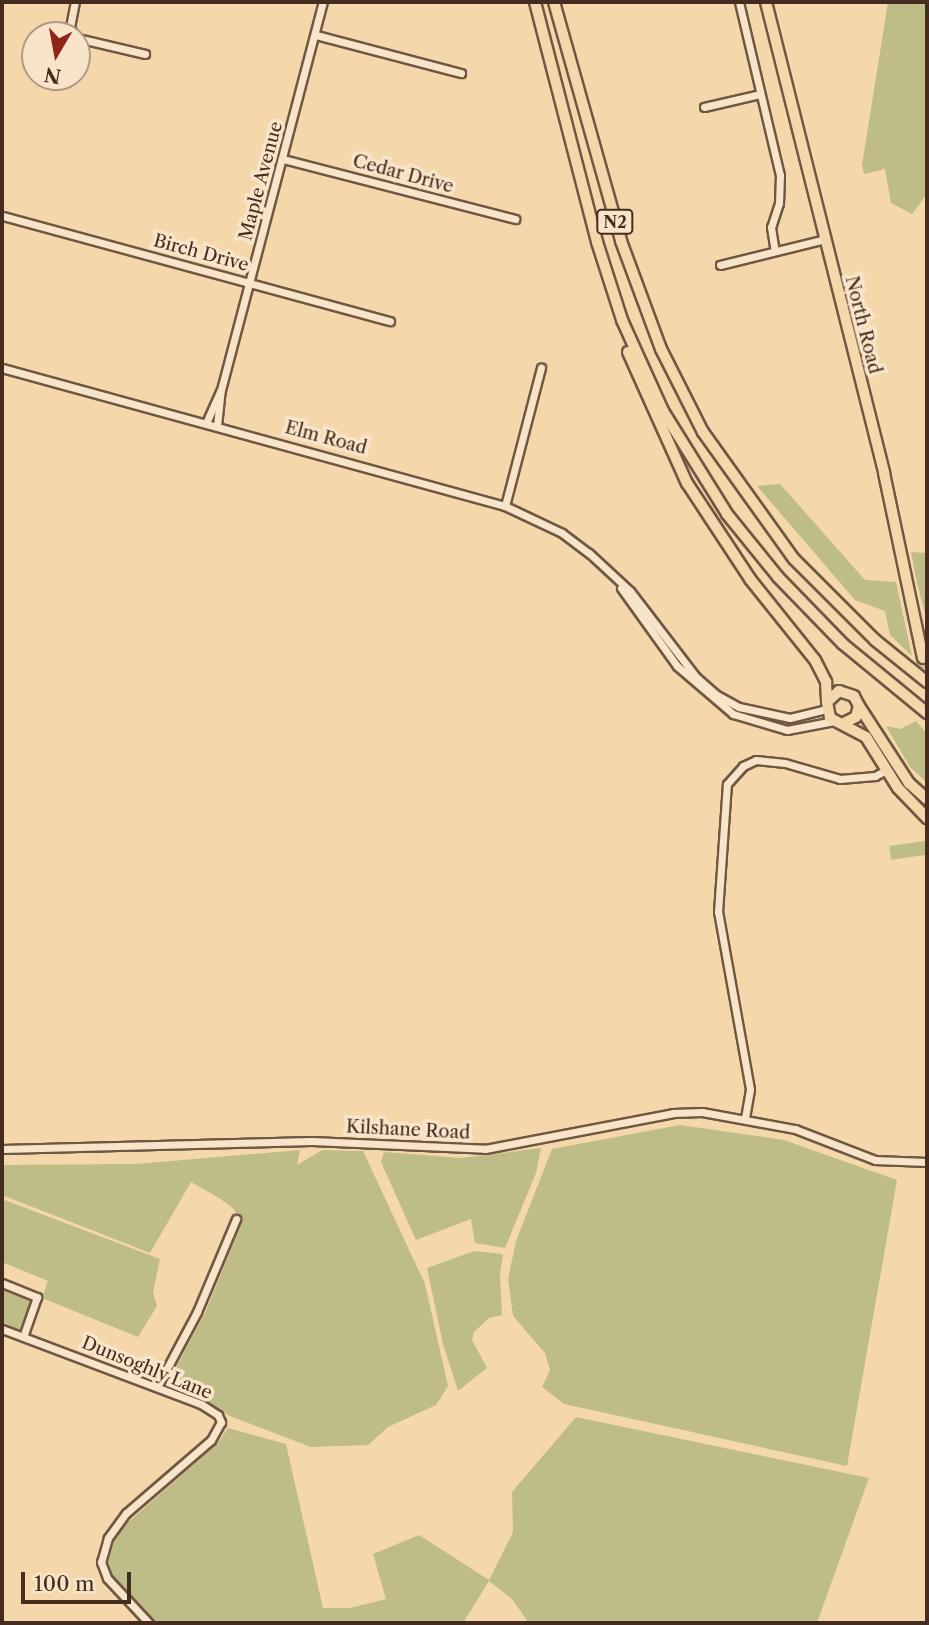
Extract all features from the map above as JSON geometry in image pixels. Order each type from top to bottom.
[{"type":"highway","name":"N2","points":[[535,2],[597,242],[622,320],[687,454],[743,535],[809,612],[927,713]]},
{"type":"highway","name":"N2","points":[[554,2],[624,251],[661,349],[703,432],[794,559],[875,640],[927,682]]},
{"type":"highway","points":[[549,56],[575,189],[594,256],[653,416],[727,548],[815,660],[826,682],[827,706]]},
{"type":"main road","name":"North Road","points":[[766,2],[899,538],[923,658]]},
{"type":"main road","points":[[927,799],[909,783],[854,696],[845,691],[834,694],[827,706],[839,722],[866,737],[886,770],[927,818]]},
{"type":"main road","points":[[839,722],[856,717],[859,706]]},
{"type":"main road","points":[[909,783],[927,791]]},
{"type":"main road","points":[[916,807],[927,810]]},
{"type":"street","points":[[71,21],[75,2]]},
{"type":"street","name":"Maple Avenue","points":[[218,426],[221,390],[323,2]]},
{"type":"street","points":[[739,2],[781,185],[771,227],[775,251]]},
{"type":"street","points":[[316,35],[461,73]]},
{"type":"street","points":[[91,40],[145,54]]},
{"type":"street","points":[[704,107],[760,94]]},
{"type":"street","name":"Cedar Drive","points":[[283,159],[515,219]]},
{"type":"street","name":"Birch Drive","points":[[3,216],[390,321]]},
{"type":"street","points":[[720,265],[825,239]]},
{"type":"street","name":"Elm Road","points":[[2,368],[505,506],[562,533],[631,592],[696,677],[717,695],[739,707],[790,718],[827,706]]},
{"type":"street","points":[[505,506],[541,368]]},
{"type":"street","name":"Maple Avenue","points":[[206,423],[214,396],[221,390]]},
{"type":"street","name":"Elm Road","points":[[620,584],[677,666],[722,707],[776,729],[806,729],[839,722]]},
{"type":"street","points":[[745,1118],[750,1089],[718,912],[727,784],[756,760],[785,763],[840,779],[874,776],[886,770]]},
{"type":"street","name":"Kilshane Road","points":[[2,1149],[337,1141],[485,1149],[673,1113],[745,1118],[795,1129],[875,1160],[927,1162]]},
{"type":"street","points":[[156,1387],[197,1312],[236,1219]]},
{"type":"street","points":[[2,1283],[37,1297],[23,1337]]},
{"type":"street","name":"Dunsoghly Lane","points":[[2,1329],[211,1410],[221,1422],[211,1440],[126,1513],[107,1538],[101,1562],[107,1578],[149,1623]]},
{"type":"shaded area","points":[[888,2],[927,2],[927,194],[912,214],[891,203],[885,169],[864,174],[862,165]]},
{"type":"shaded area","points":[[780,484],[865,580],[896,582],[912,656],[890,635],[885,611],[855,600],[757,486]]},
{"type":"shaded area","points":[[911,552],[927,553],[927,621],[917,583]]},
{"type":"shaded area","points":[[916,721],[927,734],[927,783],[910,767],[886,726],[900,729]]},
{"type":"shaded area","points":[[925,841],[927,855],[891,860],[889,846]]},
{"type":"shaded area","points":[[680,1125],[784,1140],[897,1180],[847,1466],[564,1404],[542,1387],[550,1370],[545,1353],[513,1316],[508,1279],[516,1241],[552,1149]]},
{"type":"shaded area","points":[[541,1148],[536,1173],[505,1248],[475,1243],[471,1219],[416,1240],[381,1162],[384,1152],[461,1158]]},
{"type":"shaded area","points":[[300,1150],[297,1165],[322,1150],[363,1151],[425,1284],[448,1386],[436,1405],[388,1427],[368,1445],[311,1447],[230,1416],[167,1384],[205,1313],[241,1225],[234,1209],[219,1198],[191,1182],[150,1253],[2,1195],[2,1165],[136,1164]]},
{"type":"shaded area","points":[[2,1199],[160,1259],[153,1292],[157,1306],[138,1337],[42,1298],[48,1281],[2,1262]]},
{"type":"shaded area","points":[[474,1251],[503,1254],[500,1274],[502,1315],[489,1318],[474,1332],[472,1340],[487,1368],[458,1391],[443,1344],[427,1268]]},
{"type":"shaded area","points":[[2,1286],[32,1301],[22,1334],[2,1326]]},
{"type":"shaded area","points":[[576,1417],[869,1478],[817,1623],[529,1623],[511,1598],[489,1581],[463,1623],[151,1623],[111,1580],[106,1566],[118,1531],[217,1444],[228,1428],[286,1444],[323,1608],[350,1608],[386,1599],[373,1554],[419,1535],[489,1580],[513,1532],[512,1492]]},
{"type":"tunnel","points":[[923,658],[927,674]]}]
